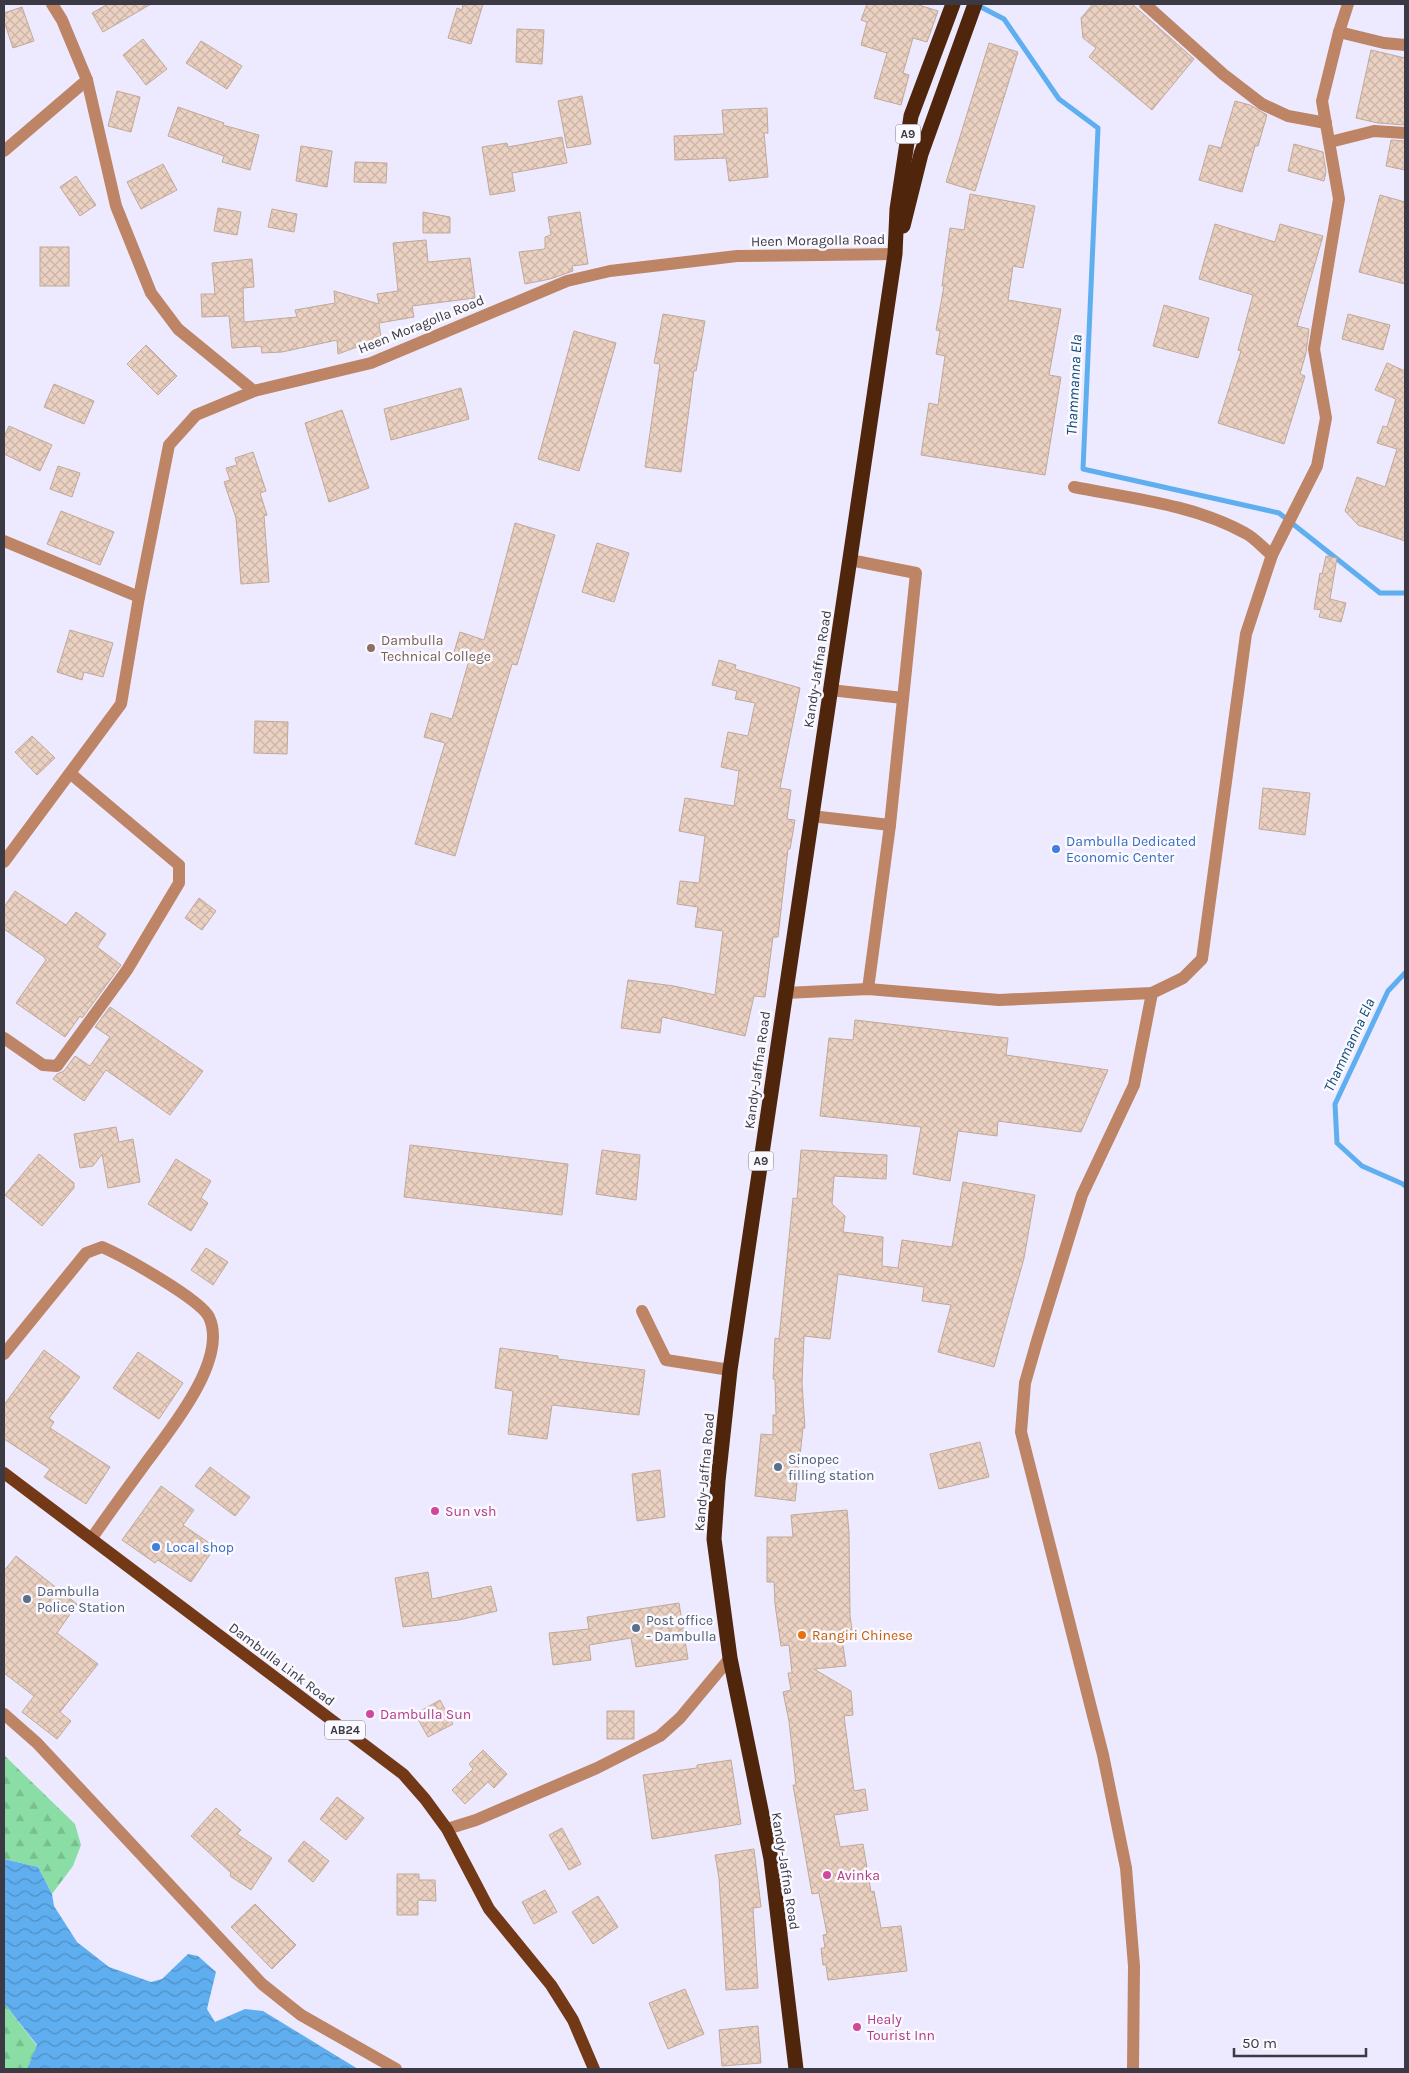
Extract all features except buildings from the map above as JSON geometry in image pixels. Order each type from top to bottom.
[{"type":"highway","name":"Kandy-Jaffna Road","points":[[796,2069],[771,1859],[730,1658],[714,1539],[718,1481],[730,1370],[895,254],[898,200],[911,116],[953,4]]},
{"type":"highway","name":"Kandy-Jaffna Road","points":[[895,254],[920,154],[974,4]]},
{"type":"main road","name":"Dambulla Link Road","points":[[4,1473],[403,1774],[426,1799],[447,1829],[489,1909],[551,1985],[573,2020],[594,2069]]},
{"type":"street","points":[[52,4],[62,20],[87,80],[116,206],[151,293],[178,329],[254,391]]},
{"type":"street","points":[[1145,4],[1255,100],[1288,116],[1326,123]]},
{"type":"street","points":[[785,993],[868,989],[999,1000],[1152,993],[1183,978],[1202,958],[1246,634],[1272,555],[1317,466],[1326,418],[1314,349],[1339,199],[1322,101],[1348,4]]},
{"type":"street","points":[[1339,32],[1384,43],[1405,45]]},
{"type":"street","points":[[4,151],[87,80]]},
{"type":"street","points":[[1330,142],[1374,131],[1405,133]]},
{"type":"street","name":"Heen Moragolla Road","points":[[4,862],[121,704],[139,597],[169,446],[196,415],[254,391],[370,363],[567,281],[610,270],[737,256],[895,254]]},
{"type":"street","points":[[1074,487],[1186,510],[1218,519],[1247,534],[1272,555]]},
{"type":"street","points":[[4,541],[139,597]]},
{"type":"street","points":[[850,560],[916,573],[890,825],[868,989]]},
{"type":"street","points":[[830,690],[903,698]]},
{"type":"street","points":[[4,1038],[42,1065],[57,1066],[127,970],[179,883],[178,865],[70,774]]},
{"type":"street","points":[[811,816],[890,825]]},
{"type":"street","points":[[1133,2069],[1134,1966],[1126,1868],[1103,1755],[1022,1432],[1025,1383],[1037,1342],[1082,1195],[1134,1085],[1152,993]]},
{"type":"street","points":[[4,1354],[86,1253],[102,1247],[120,1255],[196,1303],[208,1316],[214,1333],[204,1375],[188,1404],[92,1538]]},
{"type":"street","points":[[642,1311],[666,1360],[730,1370]]},
{"type":"street","points":[[447,1829],[476,1820],[597,1768],[660,1736],[680,1718],[730,1658]]},
{"type":"street","points":[[4,1714],[37,1742],[262,1984],[301,2015],[396,2069]]},
{"type":"green space","points":[[4,1755],[75,1824],[81,1845],[73,1866],[52,1894],[38,1867],[4,1859]]},
{"type":"green space","points":[[4,2003],[37,2046],[27,2069],[4,2069]]},
{"type":"water","points":[[4,1859],[38,1867],[52,1894],[54,1906],[77,1942],[109,1967],[151,1982],[162,1979],[188,1954],[198,1956],[216,1972],[207,2009],[215,2022],[245,2009],[263,2011],[358,2069],[27,2069],[37,2045],[4,2003]]},
{"type":"waterway","name":"Thammanna Ela","points":[[977,5],[1004,19],[1059,99],[1098,128],[1083,469],[1279,513],[1380,593],[1405,593]]},
{"type":"waterway","name":"Thammanna Ela","points":[[1405,973],[1388,991],[1335,1104],[1337,1143],[1362,1166],[1405,1186]]},
{"type":"place","name":"Dambulla Technical College","points":[[371,648]]},
{"type":"place","name":"Dambulla Dedicated Economic Center","points":[[1056,849]]},
{"type":"place","name":"Sinopec filling station","points":[[778,1467]]},
{"type":"place","name":"Sun vsh","points":[[435,1511]]},
{"type":"place","name":"Local shop","points":[[156,1547]]},
{"type":"place","name":"Dambulla Police Station","points":[[27,1599]]},
{"type":"place","name":"Post office - Dambulla","points":[[636,1628]]},
{"type":"place","name":"Rangiri Chinese","points":[[802,1635]]},
{"type":"place","name":"Dambulla Sun","points":[[370,1714]]},
{"type":"place","name":"Avinka","points":[[827,1875]]},
{"type":"place","name":"Healy Tourist Inn","points":[[857,2027]]}]
